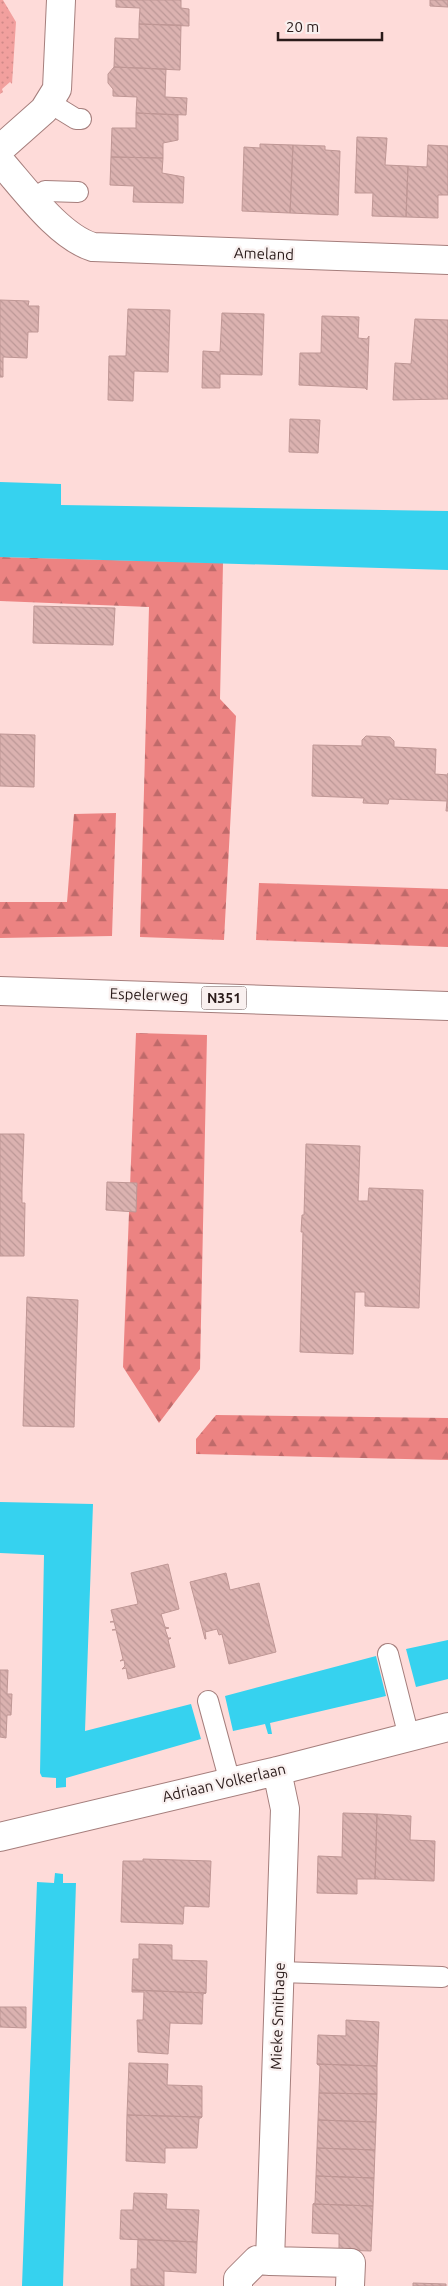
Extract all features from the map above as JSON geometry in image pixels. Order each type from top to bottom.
[{"type":"street","points":[[0,149],[50,103],[57,89],[61,0]]},
{"type":"street","points":[[0,160],[35,200]]},
{"type":"street","name":"Ameland","points":[[35,200],[62,230],[80,242],[108,249],[448,260]]},
{"type":"street","name":"Espelerweg","points":[[0,991],[448,1006]]},
{"type":"street","name":"Espelerweg","points":[[0,1009],[448,1024]]},
{"type":"street","name":"Adriaan Volkerlaan","points":[[0,1837],[276,1771],[448,1727]]},
{"type":"street","name":"Mieke Smithage","points":[[270,2261],[285,1809],[276,1771]]},
{"type":"street","points":[[238,2286],[238,2278],[257,2260],[351,2263],[350,2286]]},
{"type":"lane","points":[[50,103],[81,119]]},
{"type":"lane","points":[[35,200],[45,191],[78,192]]},
{"type":"lane","points":[[388,1654],[409,1737]]},
{"type":"lane","points":[[208,1701],[230,1782]]},
{"type":"lane","points":[[279,1972],[442,1977]]},
{"type":"green space","points":[[0,557],[223,563],[220,699],[236,716],[224,940],[140,937],[149,607],[0,601]]},
{"type":"green space","points":[[116,813],[112,936],[0,938],[0,902],[67,902],[74,814]]},
{"type":"green space","points":[[259,883],[448,889],[448,947],[256,940]]},
{"type":"green space","points":[[136,1033],[207,1035],[200,1369],[159,1423],[123,1367]]},
{"type":"green space","points":[[216,1415],[448,1418],[448,1460],[196,1454],[196,1439]]},
{"type":"shaded area","points":[[0,0],[3,0],[16,22],[12,84],[10,82],[2,89],[3,92],[0,94]]},
{"type":"water","points":[[0,482],[61,484],[61,505],[448,511],[448,570],[0,557]]},
{"type":"water","points":[[0,1502],[93,1504],[85,1731],[191,1704],[201,1739],[66,1778],[66,1787],[56,1788],[56,1778],[42,1777],[40,1773],[44,1555],[0,1553]]},
{"type":"water","points":[[448,1640],[448,1679],[416,1687],[406,1649]]},
{"type":"water","points":[[376,1656],[386,1696],[270,1723],[272,1734],[268,1734],[265,1724],[233,1731],[225,1696]]},
{"type":"water","points":[[55,1873],[63,1874],[63,1883],[76,1883],[63,2286],[22,2286],[37,1882],[54,1883]]},
{"type":"building","points":[[116,0],[181,0],[181,8],[189,9],[189,26],[139,24],[140,8],[116,7]]},
{"type":"building","points":[[430,0],[448,0],[448,7],[430,6]]},
{"type":"building","points":[[139,24],[181,25],[180,70],[114,67],[115,38],[139,39]]},
{"type":"building","points":[[114,67],[166,69],[165,97],[187,98],[186,115],[136,113],[137,97],[113,96],[113,89],[108,83],[108,74]]},
{"type":"building","points":[[136,113],[178,115],[178,140],[163,143],[163,158],[111,157],[112,128],[136,128]]},
{"type":"building","points":[[357,137],[387,138],[385,165],[408,166],[406,217],[372,216],[373,193],[355,193]]},
{"type":"building","points":[[260,144],[293,145],[290,213],[242,211],[244,147],[260,148]]},
{"type":"building","points":[[293,145],[325,146],[325,150],[340,151],[338,215],[290,213]]},
{"type":"building","points":[[428,145],[448,146],[448,195],[438,195],[438,218],[406,217],[408,166],[427,167]]},
{"type":"building","points":[[111,157],[163,158],[162,173],[184,177],[183,203],[133,202],[134,186],[110,185]]},
{"type":"building","points":[[0,300],[29,301],[28,306],[39,306],[38,332],[28,332],[27,358],[3,357],[3,377],[0,377]]},
{"type":"building","points":[[128,309],[170,310],[168,372],[134,371],[133,401],[108,400],[109,356],[126,356]]},
{"type":"building","points":[[222,313],[264,314],[262,375],[220,374],[220,388],[202,388],[203,351],[220,352]]},
{"type":"building","points":[[322,316],[359,317],[358,338],[367,339],[369,336],[367,390],[365,388],[299,385],[300,353],[321,353]]},
{"type":"building","points":[[415,319],[448,320],[448,399],[393,400],[395,363],[411,364]]},
{"type":"building","points":[[290,419],[320,420],[318,453],[289,452]]},
{"type":"building","points":[[34,606],[115,608],[113,645],[33,643]]},
{"type":"building","points":[[0,734],[35,735],[34,787],[0,786]]},
{"type":"building","points":[[366,736],[390,737],[394,741],[394,747],[436,749],[435,774],[448,775],[448,811],[446,811],[447,801],[389,799],[388,804],[363,803],[364,798],[312,796],[313,745],[362,746],[362,740]]},
{"type":"building","points":[[0,1134],[24,1134],[22,1203],[25,1203],[24,1256],[0,1256]]},
{"type":"building","points":[[306,1144],[360,1146],[358,1201],[368,1201],[369,1188],[423,1190],[419,1308],[365,1306],[365,1292],[355,1292],[353,1354],[300,1352],[303,1232],[301,1232],[302,1215],[304,1215]]},
{"type":"building","points":[[107,1182],[137,1183],[136,1212],[106,1210]]},
{"type":"building","points":[[27,1297],[78,1300],[74,1427],[23,1426]]},
{"type":"building","points":[[168,1564],[179,1609],[161,1614],[165,1627],[169,1628],[165,1629],[168,1638],[171,1638],[168,1640],[175,1667],[128,1679],[126,1668],[122,1669],[125,1666],[124,1660],[120,1661],[123,1659],[116,1630],[112,1630],[116,1629],[114,1622],[110,1622],[114,1621],[111,1610],[138,1604],[131,1573]]},
{"type":"building","points":[[226,1573],[230,1590],[259,1583],[276,1652],[229,1664],[222,1634],[219,1635],[217,1629],[205,1632],[205,1639],[190,1582]]},
{"type":"building","points":[[0,1670],[8,1670],[7,1694],[12,1694],[11,1715],[7,1715],[6,1738],[0,1737]]},
{"type":"building","points":[[343,1813],[377,1814],[375,1879],[357,1879],[357,1894],[317,1893],[318,1856],[342,1857]]},
{"type":"building","points":[[377,1814],[411,1816],[410,1840],[435,1841],[434,1881],[375,1879]]},
{"type":"building","points":[[143,1859],[211,1861],[209,1907],[184,1906],[183,1924],[121,1922],[123,1861],[143,1861]]},
{"type":"building","points":[[139,1944],[172,1945],[172,1960],[207,1961],[206,1993],[132,1990],[133,1959],[139,1959]]},
{"type":"building","points":[[132,1990],[206,1993],[203,1994],[202,2024],[170,2023],[168,2054],[138,2052],[137,2020],[143,2020],[144,1992],[132,1992]]},
{"type":"building","points":[[0,2007],[26,2007],[26,2028],[0,2027]]},
{"type":"building","points":[[346,2020],[379,2022],[377,2066],[317,2064],[318,2035],[346,2036]]},
{"type":"building","points":[[129,2063],[168,2064],[167,2085],[202,2086],[202,2117],[127,2115]]},
{"type":"building","points":[[317,2064],[377,2066],[377,2094],[319,2093],[320,2066]]},
{"type":"building","points":[[319,2093],[377,2094],[376,2122],[318,2120]]},
{"type":"building","points":[[127,2115],[202,2117],[199,2119],[197,2148],[165,2148],[165,2163],[126,2161]]},
{"type":"building","points":[[318,2120],[376,2122],[375,2150],[317,2148]]},
{"type":"building","points":[[317,2148],[375,2150],[374,2178],[316,2176]]},
{"type":"building","points":[[316,2176],[374,2178],[373,2206],[313,2204],[315,2203]]},
{"type":"building","points":[[134,2193],[167,2194],[166,2209],[199,2210],[197,2242],[120,2239],[121,2210],[133,2210]]},
{"type":"building","points":[[313,2204],[373,2206],[371,2251],[339,2250],[339,2234],[312,2233]]},
{"type":"building","points":[[138,2239],[197,2242],[196,2273],[164,2271],[164,2286],[131,2286],[131,2269],[137,2269]]},
{"type":"building","points":[[413,2283],[446,2284],[446,2286],[413,2286]]}]
